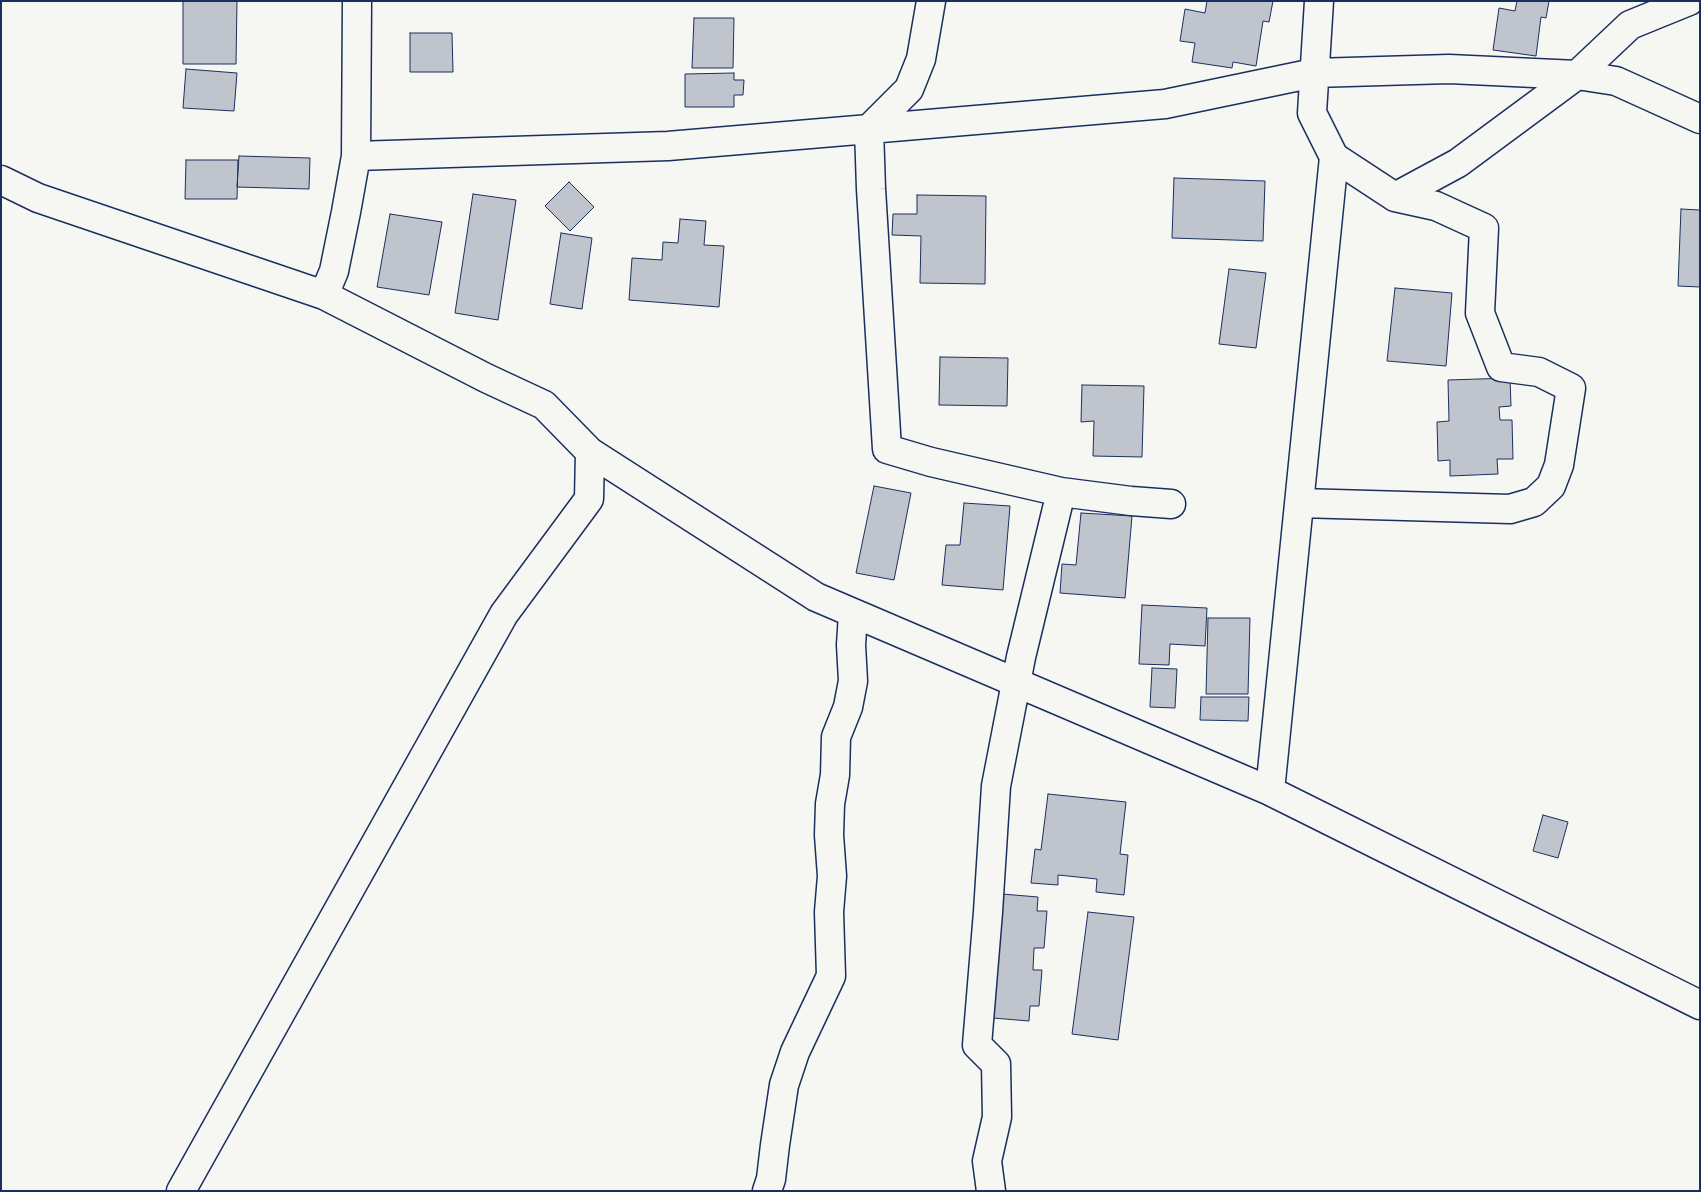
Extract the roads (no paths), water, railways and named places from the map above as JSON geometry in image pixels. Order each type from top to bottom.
[{"type":"street","points":[[324,295],[334,271],[356,156],[357,1]]},
{"type":"street","points":[[931,1],[922,59],[909,89],[869,129],[887,450],[1061,492],[1171,504]]},
{"type":"street","points":[[1298,503],[1510,509],[1534,502],[1551,486],[1559,466],[1572,388],[1539,372],[1502,366],[1480,313],[1484,228],[1436,206],[1396,197],[1334,157],[1312,114],[1319,1]]},
{"type":"street","points":[[1396,197],[1458,163],[1577,75],[1630,26],[1689,1]]},
{"type":"street","points":[[356,156],[668,146],[1165,104],[1314,73],[1450,69],[1577,75],[1616,81],[1700,119]]},
{"type":"street","points":[[1270,792],[1334,157]]},
{"type":"street","points":[[1,180],[38,198],[324,295],[486,378],[544,405],[590,452],[816,597],[1270,792],[1700,1005]]},
{"type":"street","points":[[180,1191],[504,614],[589,499],[590,452]]},
{"type":"street","points":[[991,1191],[987,1161],[998,1116],[996,1064],[977,1045],[996,786],[1016,684],[1061,492]]},
{"type":"street","points":[[767,1191],[771,1179],[784,1085],[794,1052],[831,976],[829,912],[832,876],[829,835],[830,804],[835,775],[836,737],[848,707],[853,681],[851,645],[853,614]]}]
